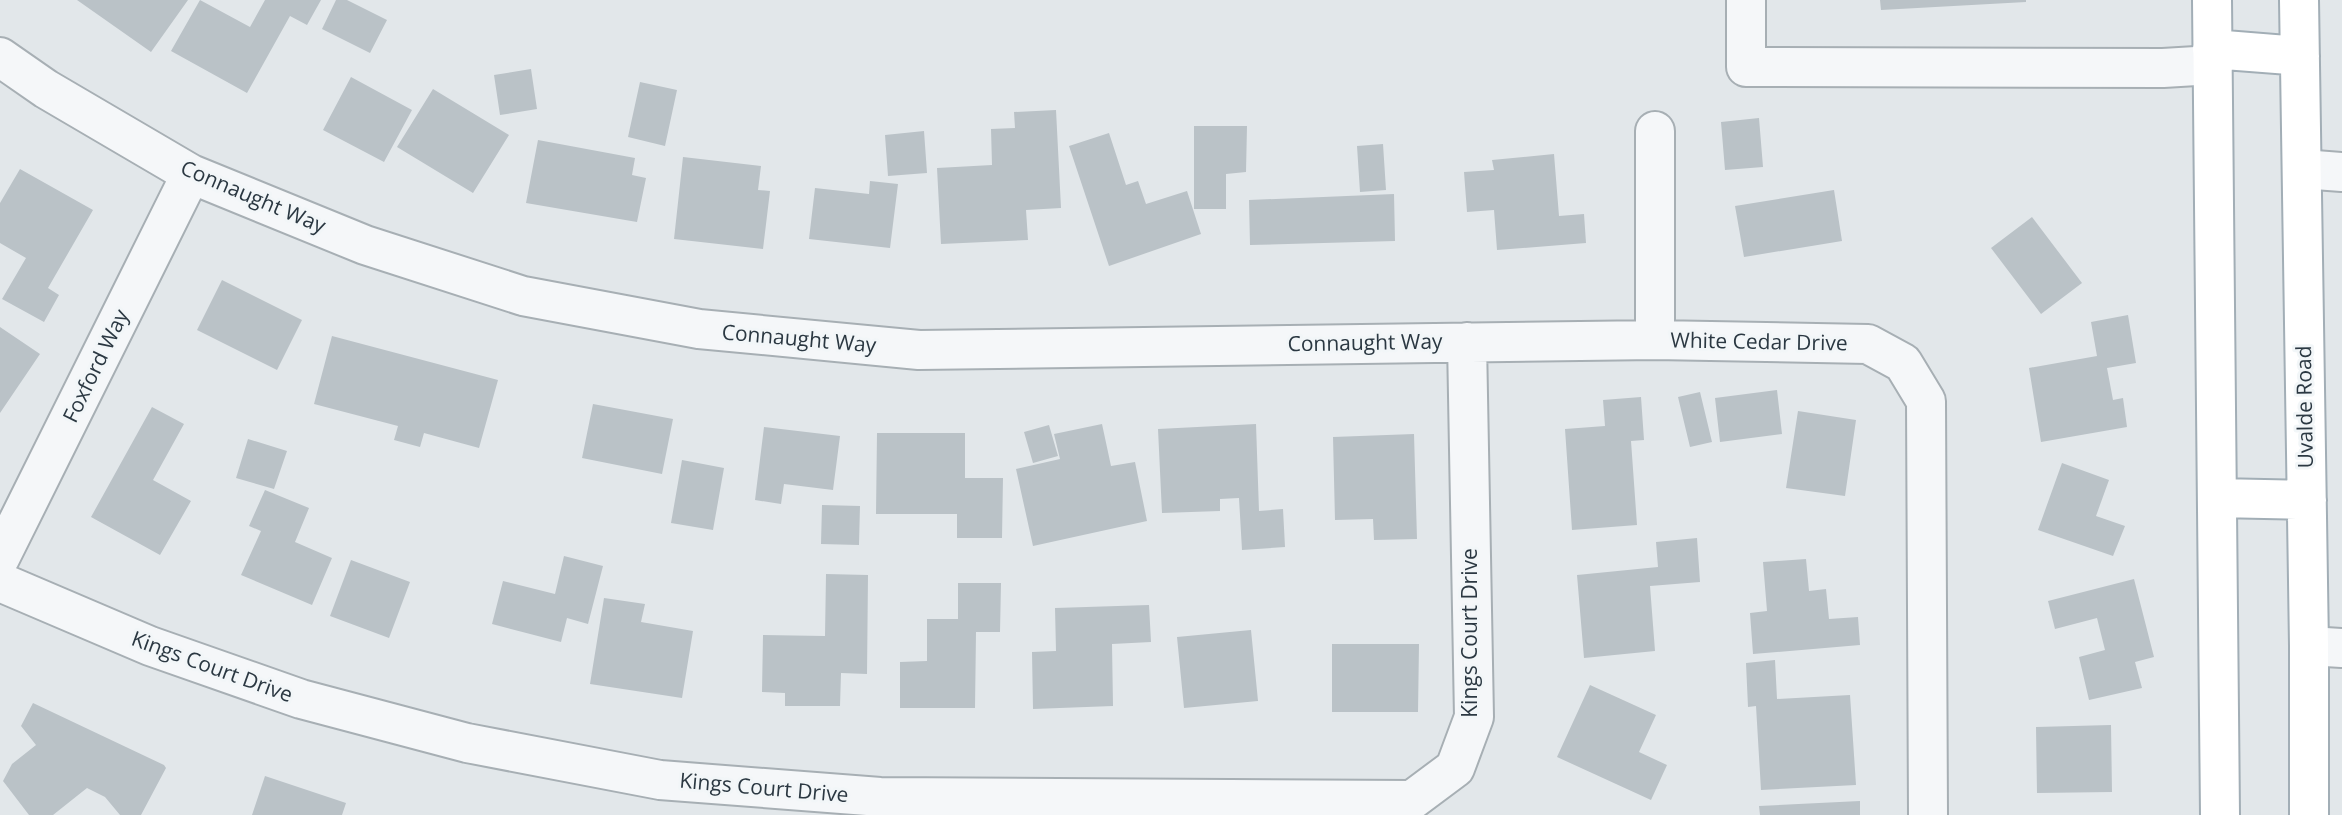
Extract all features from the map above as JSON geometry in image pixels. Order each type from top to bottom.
[{"type":"main road","points":[[2212,0],[2220,815]]},
{"type":"main road","name":"Uvalde Road","points":[[2299,0],[2307,500],[2326,647],[2309,815]]},
{"type":"main road","points":[[2212,57],[2300,55]]},
{"type":"main road","points":[[2217,498],[2307,500]]},
{"type":"street","points":[[1746,0],[1746,67],[2163,68],[2212,57]]},
{"type":"street","name":"Connaught Way","points":[[0,57],[46,89],[191,174],[365,245],[523,296],[699,329],[919,350],[1656,340]]},
{"type":"street","name":"White Cedar Drive","points":[[1655,131],[1656,340],[1868,344],[1903,363],[1926,401],[1928,815]]},
{"type":"street","points":[[2302,169],[2342,173]]},
{"type":"street","name":"Foxford Way","points":[[0,558],[191,174]]},
{"type":"street","name":"Kings Court Drive","points":[[0,582],[150,646],[301,699],[467,743],[660,780],[880,797],[1412,800],[1455,768],[1474,717],[1467,342]]},
{"type":"building","points":[[77,0],[188,0],[151,52]]},
{"type":"building","points":[[200,0],[250,27],[265,0],[321,0],[307,25],[290,16],[247,93],[171,51]]},
{"type":"building","points":[[336,0],[347,0],[387,20],[370,53],[322,29]]},
{"type":"building","points":[[1880,0],[2026,0],[2026,2],[1881,10]]},
{"type":"building","points":[[531,69],[537,109],[500,115],[494,75]]},
{"type":"building","points":[[351,77],[412,110],[384,162],[323,130]]},
{"type":"building","points":[[640,82],[677,90],[665,146],[628,137]]},
{"type":"building","points":[[433,89],[509,135],[473,193],[397,147]]},
{"type":"building","points":[[1056,110],[1061,208],[1026,210],[1028,240],[941,244],[937,168],[992,165],[991,129],[1015,128],[1014,112]]},
{"type":"building","points":[[1759,118],[1763,167],[1725,170],[1721,122]]},
{"type":"building","points":[[1194,126],[1247,126],[1246,172],[1226,174],[1226,209],[1194,209]]},
{"type":"building","points":[[924,131],[927,173],[888,176],[885,135]]},
{"type":"building","points":[[1109,133],[1126,185],[1138,181],[1146,204],[1187,191],[1201,234],[1109,266],[1069,146]]},
{"type":"building","points":[[538,140],[635,158],[632,175],[646,178],[637,222],[526,203]]},
{"type":"building","points":[[1383,144],[1386,190],[1360,192],[1357,146]]},
{"type":"building","points":[[1554,154],[1559,216],[1584,214],[1586,243],[1497,250],[1494,210],[1467,212],[1464,172],[1494,170],[1492,160]]},
{"type":"building","points":[[683,157],[761,166],[758,190],[770,191],[763,249],[674,239]]},
{"type":"building","points":[[20,169],[93,210],[48,288],[59,295],[44,322],[2,299],[26,258],[0,243],[0,203]]},
{"type":"building","points":[[870,181],[898,184],[890,248],[809,239],[815,188],[869,194]]},
{"type":"building","points":[[1834,190],[1842,241],[1744,257],[1735,206]]},
{"type":"building","points":[[1394,194],[1395,241],[1250,245],[1249,200]]},
{"type":"building","points":[[2032,217],[2082,283],[2041,314],[1991,248]]},
{"type":"building","points":[[222,280],[302,320],[277,370],[197,330]]},
{"type":"building","points":[[2128,315],[2136,363],[2107,368],[2113,400],[2123,398],[2127,427],[2041,442],[2029,368],[2097,356],[2091,322]]},
{"type":"building","points":[[0,327],[40,354],[0,413]]},
{"type":"building","points":[[332,336],[498,380],[479,448],[424,433],[420,447],[394,440],[398,426],[314,404]]},
{"type":"building","points":[[1777,390],[1782,434],[1720,442],[1715,398]]},
{"type":"building","points":[[1700,392],[1712,442],[1690,447],[1678,397]]},
{"type":"building","points":[[1641,397],[1644,440],[1631,441],[1637,525],[1572,530],[1565,429],[1605,426],[1603,400]]},
{"type":"building","points":[[593,404],[673,419],[662,474],[582,458]]},
{"type":"building","points":[[152,407],[184,424],[153,480],[191,501],[160,555],[91,517]]},
{"type":"building","points":[[1798,411],[1856,420],[1845,496],[1786,488]]},
{"type":"building","points":[[1102,424],[1111,466],[1135,462],[1147,521],[1033,546],[1016,469],[1060,459],[1054,434]]},
{"type":"building","points":[[1256,424],[1259,511],[1283,509],[1285,547],[1242,550],[1239,498],[1220,499],[1220,511],[1162,513],[1158,429]]},
{"type":"building","points":[[1049,425],[1058,456],[1033,463],[1024,432]]},
{"type":"building","points":[[764,427],[840,436],[833,490],[784,484],[781,504],[755,500]]},
{"type":"building","points":[[877,433],[965,433],[965,478],[1003,478],[1002,538],[957,538],[957,514],[876,514]]},
{"type":"building","points":[[1414,434],[1417,539],[1374,540],[1373,519],[1335,520],[1333,437]]},
{"type":"building","points":[[248,439],[287,451],[274,489],[236,478]]},
{"type":"building","points":[[682,460],[724,468],[713,530],[671,523]]},
{"type":"building","points":[[2062,463],[2109,480],[2096,516],[2125,526],[2113,556],[2038,530]]},
{"type":"building","points":[[265,490],[309,508],[295,542],[332,558],[312,605],[241,575],[261,531],[249,526]]},
{"type":"building","points":[[822,505],[860,506],[859,545],[821,544]]},
{"type":"building","points":[[1697,538],[1700,582],[1650,586],[1655,651],[1584,658],[1577,575],[1658,567],[1656,542]]},
{"type":"building","points":[[564,556],[603,566],[588,624],[567,618],[561,642],[492,624],[503,581],[555,594]]},
{"type":"building","points":[[1806,559],[1809,591],[1826,589],[1829,619],[1858,617],[1860,645],[1753,654],[1750,613],[1767,611],[1763,562]]},
{"type":"building","points":[[351,560],[410,582],[389,638],[330,616]]},
{"type":"building","points":[[826,574],[868,575],[867,674],[841,673],[840,706],[785,706],[785,693],[762,692],[763,635],[825,636]]},
{"type":"building","points":[[2134,579],[2154,657],[2135,662],[2142,688],[2089,700],[2079,657],[2105,650],[2097,618],[2055,629],[2048,601]]},
{"type":"building","points":[[958,583],[1001,583],[1000,632],[976,632],[975,708],[900,708],[900,662],[927,661],[927,619],[958,619]]},
{"type":"building","points":[[604,598],[645,604],[641,622],[693,631],[682,698],[590,684]]},
{"type":"building","points":[[1149,605],[1151,642],[1112,644],[1113,706],[1033,709],[1032,652],[1056,651],[1055,608]]},
{"type":"building","points":[[1251,630],[1258,701],[1184,708],[1177,637]]},
{"type":"building","points":[[1332,644],[1419,644],[1418,712],[1332,712]]},
{"type":"building","points":[[1775,660],[1777,699],[1850,695],[1856,785],[1761,790],[1756,706],[1748,707],[1746,663]]},
{"type":"building","points":[[1590,685],[1656,715],[1639,752],[1667,765],[1651,800],[1557,757]]},
{"type":"building","points":[[33,703],[164,765],[166,768],[141,815],[120,815],[105,797],[87,788],[53,815],[29,815],[3,781],[12,764],[36,745],[21,726]]},
{"type":"building","points":[[2111,725],[2112,792],[2037,793],[2036,727]]},
{"type":"building","points":[[265,776],[346,803],[342,815],[252,815]]},
{"type":"building","points":[[1860,801],[1860,815],[1760,815],[1759,806]]}]
